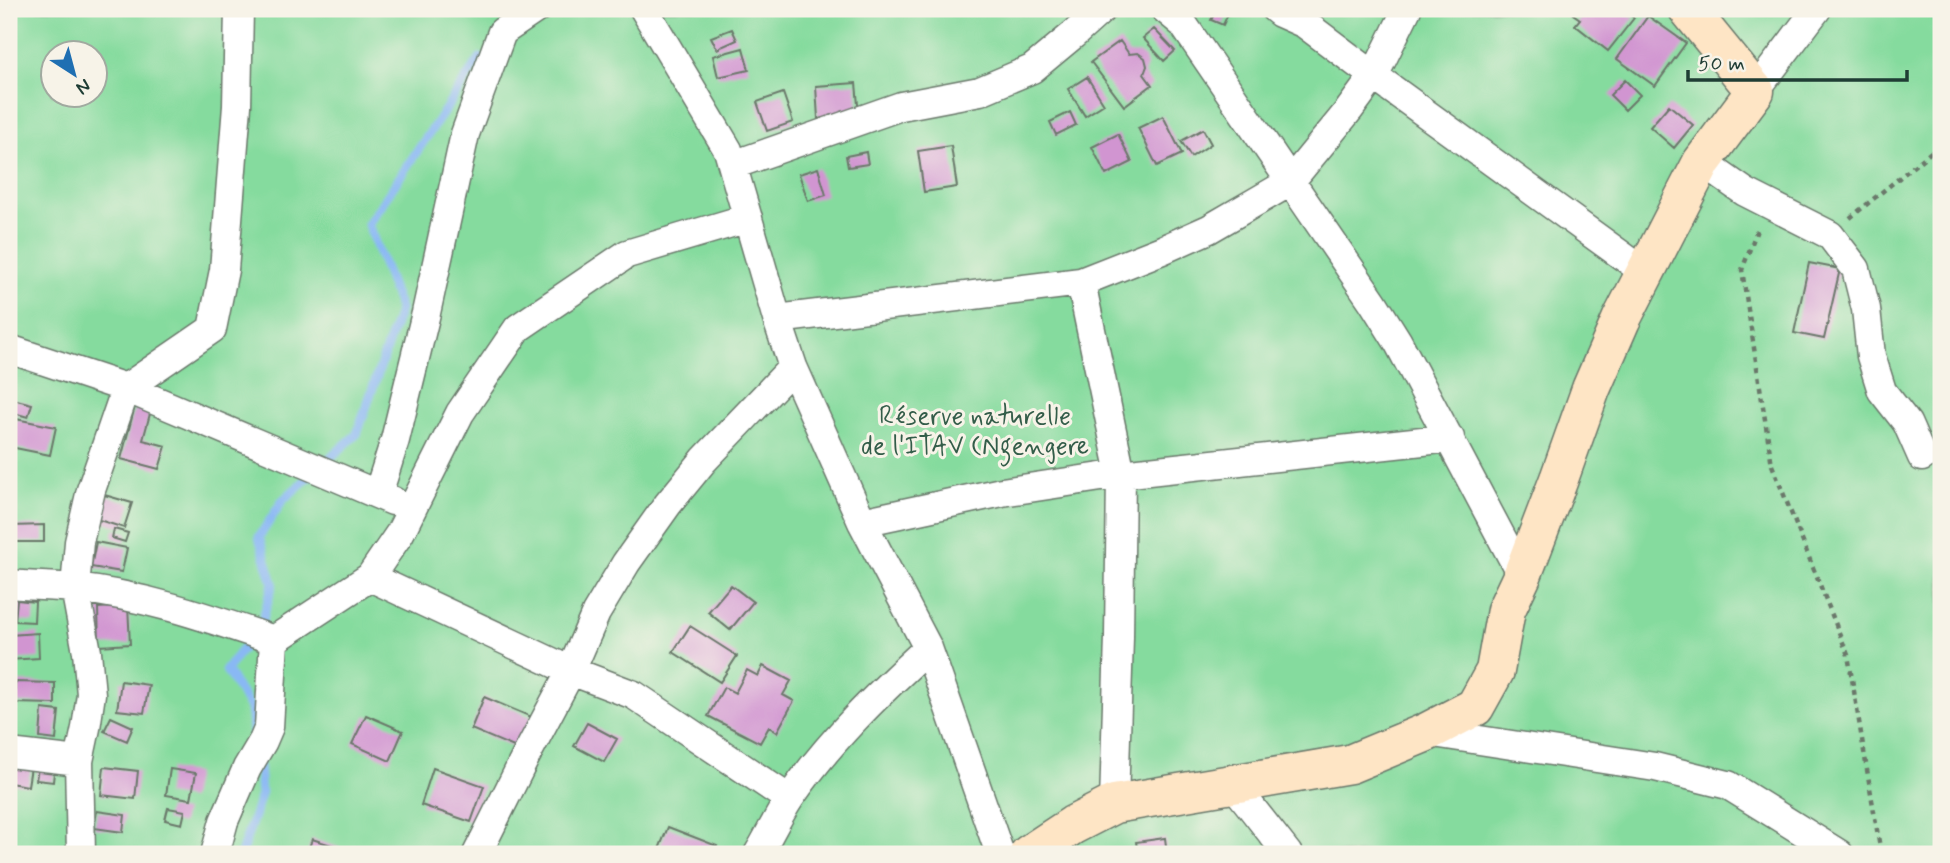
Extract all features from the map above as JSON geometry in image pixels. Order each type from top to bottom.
[{"type":"street","points":[[81,854],[79,761],[91,694],[87,652],[75,588],[79,542],[91,490],[126,387],[212,329],[224,270],[237,106],[239,9]]},
{"type":"street","points":[[378,494],[395,440],[426,313],[465,134],[502,32],[536,9]]},
{"type":"street","points":[[644,9],[728,149],[793,367],[863,522],[928,648],[1000,854]]},
{"type":"street","points":[[733,165],[901,106],[990,87],[1032,69],[1102,9]]},
{"type":"street","points":[[1164,9],[1182,24],[1373,302],[1398,342],[1522,576]]},
{"type":"street","points":[[1275,9],[1305,24],[1646,273]]},
{"type":"street","points":[[777,319],[1080,282],[1209,229],[1290,181],[1374,76],[1407,9]]},
{"type":"street","points":[[1688,9],[1755,91]]},
{"type":"street","points":[[1029,854],[1073,825],[1114,804],[1350,764],[1427,733],[1475,707],[1495,671],[1506,610],[1522,576],[1591,389],[1621,320],[1702,162],[1817,9]]},
{"type":"street","points":[[1702,162],[1745,192],[1830,234],[1856,269],[1866,310],[1871,356],[1882,391],[1907,423],[1922,457]]},
{"type":"street","points":[[274,640],[370,578],[400,533],[460,413],[518,328],[627,254],[748,218]]},
{"type":"street","points":[[1080,282],[1121,474],[1114,804]]},
{"type":"street","points":[[9,349],[126,387],[412,508]]},
{"type":"street","points":[[477,854],[571,671],[596,613],[626,563],[704,460],[793,367]]},
{"type":"street","points":[[863,522],[1002,492],[1121,474],[1450,438]]},
{"type":"street","points":[[370,578],[571,671],[634,695],[789,799]]},
{"type":"street","points":[[9,584],[75,588],[147,601],[274,640]]},
{"type":"street","points":[[215,854],[223,821],[269,726],[274,640]]},
{"type":"street","points":[[758,854],[789,799],[821,757],[876,696],[928,648]]},
{"type":"street","points":[[1427,733],[1656,766],[1728,785],[1839,854]]},
{"type":"street","points":[[9,753],[79,761]]},
{"type":"street","points":[[1233,784],[1287,854]]},
{"type":"path","points":[[1830,234],[1941,144]]},
{"type":"path","points":[[1767,204],[1742,270],[1772,465],[1847,654],[1881,854]]},
{"type":"green space","name":"Réserve naturelle de l'ITAV (Ngengere","points":[[9,9],[1941,9],[1941,854],[9,854]]},
{"type":"building","points":[[1217,9],[1228,14],[1223,25],[1211,20]]},
{"type":"building","points":[[1578,9],[1622,9],[1634,18],[1608,51],[1575,25],[1580,19],[1573,14]]},
{"type":"building","points":[[1648,16],[1686,43],[1655,86],[1617,59]]},
{"type":"building","points":[[732,29],[737,40],[717,49],[711,37]]},
{"type":"building","points":[[1154,29],[1175,51],[1164,61],[1143,38]]},
{"type":"building","points":[[1120,41],[1129,54],[1138,53],[1145,58],[1147,66],[1144,74],[1152,85],[1124,106],[1091,62]]},
{"type":"building","points":[[743,48],[749,70],[718,77],[713,56]]},
{"type":"building","points":[[1087,77],[1104,104],[1085,116],[1068,89]]},
{"type":"building","points":[[1625,80],[1640,95],[1625,110],[1610,95]]},
{"type":"building","points":[[856,83],[859,116],[818,119],[816,86]]},
{"type":"building","points":[[783,93],[793,122],[767,131],[757,102]]},
{"type":"building","points":[[1669,105],[1693,125],[1674,148],[1650,127]]},
{"type":"building","points":[[1070,112],[1076,125],[1056,135],[1050,122]]},
{"type":"building","points":[[1163,116],[1182,154],[1157,166],[1138,128]]},
{"type":"building","points":[[1203,129],[1211,144],[1191,157],[1181,141]]},
{"type":"building","points":[[1118,134],[1132,162],[1106,175],[1092,147]]},
{"type":"building","points":[[951,146],[957,187],[924,192],[918,151]]},
{"type":"building","points":[[866,152],[868,164],[848,167],[846,156]]},
{"type":"building","points":[[818,168],[826,195],[808,201],[799,174]]},
{"type":"building","points":[[1809,263],[1840,269],[1824,339],[1794,333]]},
{"type":"building","points":[[13,399],[32,404],[28,417],[10,412]]},
{"type":"building","points":[[135,406],[151,410],[143,440],[166,446],[159,469],[121,459]]},
{"type":"building","points":[[16,419],[56,427],[50,455],[10,447]]},
{"type":"building","points":[[101,494],[132,503],[124,528],[93,518]]},
{"type":"building","points":[[44,525],[44,542],[11,542],[11,526]]},
{"type":"building","points":[[114,529],[128,533],[125,542],[112,538]]},
{"type":"building","points":[[96,542],[127,548],[122,572],[91,567]]},
{"type":"building","points":[[731,585],[753,602],[730,630],[708,612]]},
{"type":"building","points":[[17,600],[35,602],[34,622],[15,621]]},
{"type":"building","points":[[128,606],[130,644],[99,646],[98,608]]},
{"type":"building","points":[[690,626],[737,656],[720,682],[673,652]]},
{"type":"building","points":[[38,633],[39,658],[9,660],[9,635]]},
{"type":"building","points":[[763,666],[791,681],[783,695],[794,701],[777,732],[769,727],[760,743],[708,716],[724,687],[735,693],[747,670],[758,676]]},
{"type":"building","points":[[121,681],[149,685],[144,713],[117,710]]},
{"type":"building","points":[[15,682],[55,683],[55,704],[14,703]]},
{"type":"building","points":[[484,697],[534,718],[521,750],[471,729]]},
{"type":"building","points":[[42,709],[59,711],[56,740],[40,738]]},
{"type":"building","points":[[366,715],[403,731],[390,761],[352,744]]},
{"type":"building","points":[[111,717],[133,727],[127,741],[104,731]]},
{"type":"building","points":[[587,723],[617,739],[604,762],[574,746]]},
{"type":"building","points":[[39,761],[55,763],[53,782],[36,780]]},
{"type":"building","points":[[11,764],[31,767],[28,786],[9,783]]},
{"type":"building","points":[[104,767],[138,771],[135,799],[101,795]]},
{"type":"building","points":[[433,768],[484,786],[471,822],[421,805]]},
{"type":"building","points":[[170,769],[196,773],[191,799],[166,795]]},
{"type":"building","points":[[168,808],[185,811],[182,824],[165,820]]},
{"type":"building","points":[[97,811],[125,815],[123,832],[94,828]]},
{"type":"building","points":[[668,827],[717,846],[713,854],[657,854]]},
{"type":"building","points":[[1165,838],[1167,854],[1138,854],[1136,842]]},
{"type":"building","points":[[312,839],[347,850],[346,854],[307,854]]},
{"type":"waterway","points":[[260,739],[253,733],[250,708],[226,670],[261,625],[273,583],[259,537],[283,500],[357,434],[400,309],[368,224],[480,58]]},
{"type":"waterway","points":[[241,854],[261,795],[259,765]]}]
